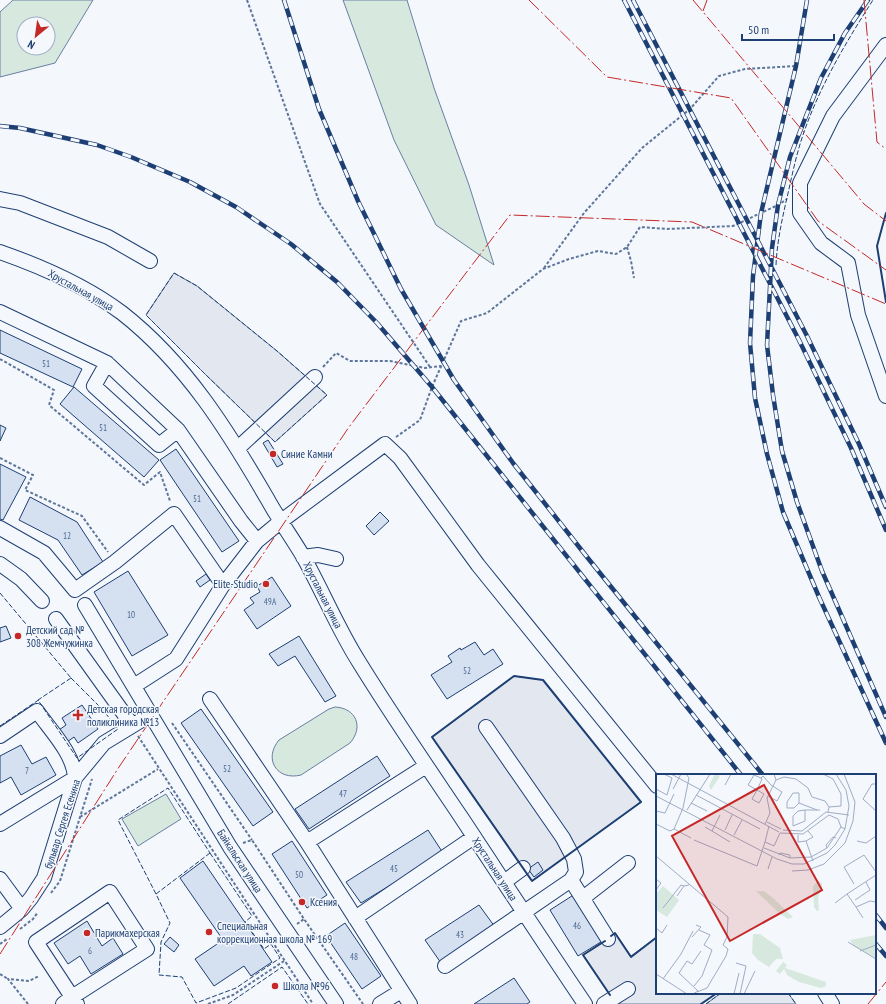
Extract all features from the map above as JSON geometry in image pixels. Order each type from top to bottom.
[{"type":"street","points":[[886,46],[833,116],[800,183],[800,213],[821,243],[848,263],[858,314],[886,396]]},
{"type":"street","points":[[0,199],[20,203],[108,237],[150,261]]},
{"type":"street","name":"Хрустальная улица","points":[[0,252],[33,264],[69,281],[96,296],[121,313],[150,338],[191,382],[238,448],[280,522],[303,558],[352,651],[426,766],[584,1004]]},
{"type":"street","points":[[0,312],[107,363],[178,430],[257,541]]},
{"type":"street","points":[[107,363],[94,386],[159,445],[178,430]]},
{"type":"street","points":[[238,448],[315,377]]},
{"type":"street","points":[[134,686],[176,659],[223,586],[257,541],[280,522],[385,444],[400,458],[478,565],[656,785]]},
{"type":"street","points":[[0,528],[44,553],[75,590],[115,562],[174,514],[223,586]]},
{"type":"street","points":[[303,558],[318,555],[336,559]]},
{"type":"street","points":[[0,564],[21,579],[42,601]]},
{"type":"street","name":"Байкальская улица","points":[[85,605],[230,847],[336,1004]]},
{"type":"street","points":[[56,619],[132,725]]},
{"type":"street","points":[[210,699],[307,842],[410,1004]]},
{"type":"street","points":[[0,736],[37,711],[67,753],[74,770],[75,778],[0,824]]},
{"type":"street","name":"бульвар Сергея Есенина","points":[[0,927],[22,909],[39,888],[47,871],[75,778],[104,743],[150,715]]},
{"type":"street","points":[[445,966],[571,880],[576,872],[574,859],[563,838],[486,727]]},
{"type":"street","points":[[307,842],[426,766]]},
{"type":"street","points":[[355,918],[474,837]]},
{"type":"street","points":[[583,898],[628,863]]},
{"type":"street","points":[[504,882],[523,868]]},
{"type":"street","points":[[0,879],[22,909]]},
{"type":"street","points":[[571,880],[608,939]]},
{"type":"street","points":[[110,892],[147,949],[71,1002],[36,942],[110,892]]},
{"type":"street","points":[[604,1004],[628,989]]},
{"type":"street","points":[[380,1004],[401,991]]},
{"type":"street","points":[[826,994],[832,1004]]},
{"type":"path","points":[[247,0],[320,204],[430,367]]},
{"type":"path","points":[[385,444],[420,420],[432,387],[461,321],[487,313],[543,269],[584,213],[642,148],[690,109],[719,76],[745,69],[796,66]]},
{"type":"path","points":[[543,269],[569,259],[598,251],[616,254],[627,247],[640,227],[667,229],[732,226],[778,205],[792,196],[800,183]]},
{"type":"path","points":[[627,247],[634,278]]},
{"type":"path","points":[[315,377],[336,353],[350,361],[390,361],[425,368],[441,366]]},
{"type":"path","points":[[0,359],[54,390],[49,405],[144,486],[160,472],[174,514]]},
{"type":"path","points":[[0,458],[33,475],[25,490],[82,516],[115,562]]},
{"type":"path","points":[[172,722],[363,1004]]},
{"type":"path","points":[[132,725],[158,769],[313,1004]]},
{"type":"path","points":[[79,817],[158,769]]},
{"type":"path","points":[[210,848],[230,847],[252,840]]},
{"type":"path","points":[[208,1004],[233,995],[284,961]]},
{"type":"path","points":[[0,974],[8,979],[28,1004]]},
{"type":"path","points":[[8,979],[29,981],[39,976]]},
{"type":"shaded area","points":[[13,0],[93,0],[55,63],[0,77],[0,12]]},
{"type":"shaded area","points":[[343,0],[407,0],[434,88],[469,185],[494,265],[436,225],[394,140]]},
{"type":"shaded area","points":[[174,273],[197,286],[277,351],[327,395],[275,442],[146,315]]},
{"type":"shaded area","points":[[514,676],[543,680],[641,802],[532,881],[432,737]]},
{"type":"shaded area","points":[[335,707],[348,711],[356,719],[357,731],[350,743],[301,775],[285,775],[279,772],[275,767],[272,754],[274,747],[279,740],[329,709]]},
{"type":"shaded area","points":[[166,794],[181,819],[138,846],[122,819]]},
{"type":"shaded area","points":[[615,933],[631,956],[656,938],[656,994],[716,994],[701,1004],[616,1004],[583,955]]},
{"type":"shaded area","points":[[720,994],[789,994],[796,1004],[706,1004]]},
{"type":"building","points":[[0,330],[82,369],[73,387],[0,353]]},
{"type":"building","points":[[74,387],[159,460],[144,477],[60,404]]},
{"type":"building","points":[[0,425],[6,428],[0,441]]},
{"type":"building","name":"Синие Камни","points":[[268,440],[283,464],[277,467],[263,443]]},
{"type":"building","points":[[176,449],[239,541],[222,552],[160,460]]},
{"type":"building","points":[[0,464],[26,477],[3,520],[0,519]]},
{"type":"building","points":[[30,497],[77,522],[103,562],[82,575],[58,540],[19,520]]},
{"type":"building","points":[[380,512],[389,521],[374,535],[366,526]]},
{"type":"building","points":[[128,571],[168,635],[132,656],[94,592]]},
{"type":"building","points":[[206,574],[210,580],[200,587],[196,581]]},
{"type":"building","points":[[272,577],[291,606],[257,629],[244,610],[254,603],[250,598],[260,592],[257,586]]},
{"type":"building","points":[[6,626],[11,638],[0,642],[0,628]]},
{"type":"building","points":[[299,636],[336,696],[325,702],[295,656],[278,666],[269,654]]},
{"type":"building","points":[[475,642],[484,655],[493,649],[503,664],[447,699],[431,675],[452,662],[448,656],[460,648],[461,650]]},
{"type":"building","points":[[82,705],[98,729],[78,743],[74,737],[67,742],[59,730],[66,725],[62,718]]},
{"type":"building","points":[[201,709],[273,812],[253,826],[181,723]]},
{"type":"building","points":[[21,745],[32,764],[46,757],[56,775],[21,795],[11,777],[0,783],[0,756]]},
{"type":"building","points":[[377,756],[390,776],[309,829],[295,809]]},
{"type":"building","points":[[428,830],[443,853],[361,903],[346,882]]},
{"type":"building","points":[[292,841],[327,895],[307,908],[272,854]]},
{"type":"building","points":[[203,861],[272,962],[251,976],[244,966],[214,986],[195,959],[223,940],[180,878]]},
{"type":"building","points":[[538,862],[543,870],[534,877],[528,869]]},
{"type":"building","points":[[575,894],[604,940],[578,956],[550,910]]},
{"type":"building","points":[[479,905],[495,927],[441,963],[425,940]]},
{"type":"building","points":[[87,921],[102,946],[113,938],[123,954],[91,974],[80,956],[68,964],[54,943]]},
{"type":"building","points":[[345,923],[381,976],[362,989],[326,936]]},
{"type":"building","points":[[170,937],[179,945],[174,952],[164,944]]},
{"type":"building","points":[[514,978],[530,1002],[527,1004],[474,1004]]},
{"type":"railway","points":[[284,0],[319,109],[358,201],[401,289],[454,380],[513,463],[762,774]]},
{"type":"railway","points":[[624,0],[799,340],[851,448],[886,530]]},
{"type":"railway","points":[[633,0],[806,334],[859,444],[886,507]]},
{"type":"railway","points":[[807,0],[796,66],[761,213],[753,276],[750,343],[755,398],[767,454],[783,512],[819,597],[886,743]]},
{"type":"railway","points":[[868,0],[845,33],[821,78],[790,157],[778,205],[772,248],[767,345],[782,451],[797,502],[822,571],[886,717]]},
{"type":"railway","points":[[0,126],[20,128],[97,145],[131,157],[190,182],[236,207],[291,244],[337,282],[377,323],[432,387],[740,774]]},
{"type":"railway","points":[[876,915],[886,928]]},
{"type":"railway","points":[[876,944],[886,956]]},
{"type":"fence","points":[[776,265],[777,249],[786,202],[802,138],[816,102],[833,66],[873,0]]},
{"type":"fence","points":[[174,273],[197,286],[277,351],[327,395],[275,442],[146,315],[174,273]]},
{"type":"fence","points":[[0,593],[71,678],[70,679]]},
{"type":"fence","points":[[71,678],[103,710],[118,729],[77,758],[38,700],[71,678]]},
{"type":"fence","points":[[0,726],[40,699]]},
{"type":"fence","points":[[156,894],[118,820],[168,788],[210,853]]},
{"type":"fence","points":[[210,853],[252,916],[245,922],[264,949],[271,944],[280,958],[236,988],[196,1003],[182,977],[159,975],[161,942],[170,923],[156,894],[210,853]]},
{"type":"fence","points":[[228,1004],[282,967],[308,1004]]},
{"type":"fence","points":[[706,1004],[720,994]]},
{"type":"fence","points":[[789,994],[796,1004]]},
{"type":"wall","points":[[886,213],[877,246],[886,302]]},
{"type":"wall","points":[[514,676],[543,680],[641,802],[532,881],[432,737],[514,676]]},
{"type":"wall","points":[[611,936],[615,933],[631,957],[656,938]]},
{"type":"wall","points":[[605,941],[583,955],[610,995]]},
{"type":"wall","points":[[701,1004],[716,994]]},
{"type":"power","points":[[529,0],[607,77],[731,98],[818,221],[886,270]]},
{"type":"power","points":[[693,0],[864,204],[886,221]]},
{"type":"power","points":[[703,11],[707,0]]},
{"type":"power","points":[[864,0],[877,142],[886,149]]},
{"type":"power","points":[[0,954],[119,767],[349,427],[510,215],[692,222],[886,304]]},
{"type":"power","points":[[868,1004],[886,982]]},
{"type":"place","name":"Синие Камни","points":[[273,454]]},
{"type":"place","name":"Elite-Studio","points":[[266,584]]},
{"type":"place","name":"Детский сад № 308 Жемчужинка","points":[[18,636]]},
{"type":"place","name":"Детская городская поликлиника №13","points":[[78,715]]},
{"type":"place","name":"Ксения","points":[[302,902]]},
{"type":"place","name":"Специальная коррекционная школа № 169","points":[[209,932]]},
{"type":"place","name":"Парикмахерская","points":[[87,933]]},
{"type":"place","name":"Школа №96","points":[[275,986]]}]
